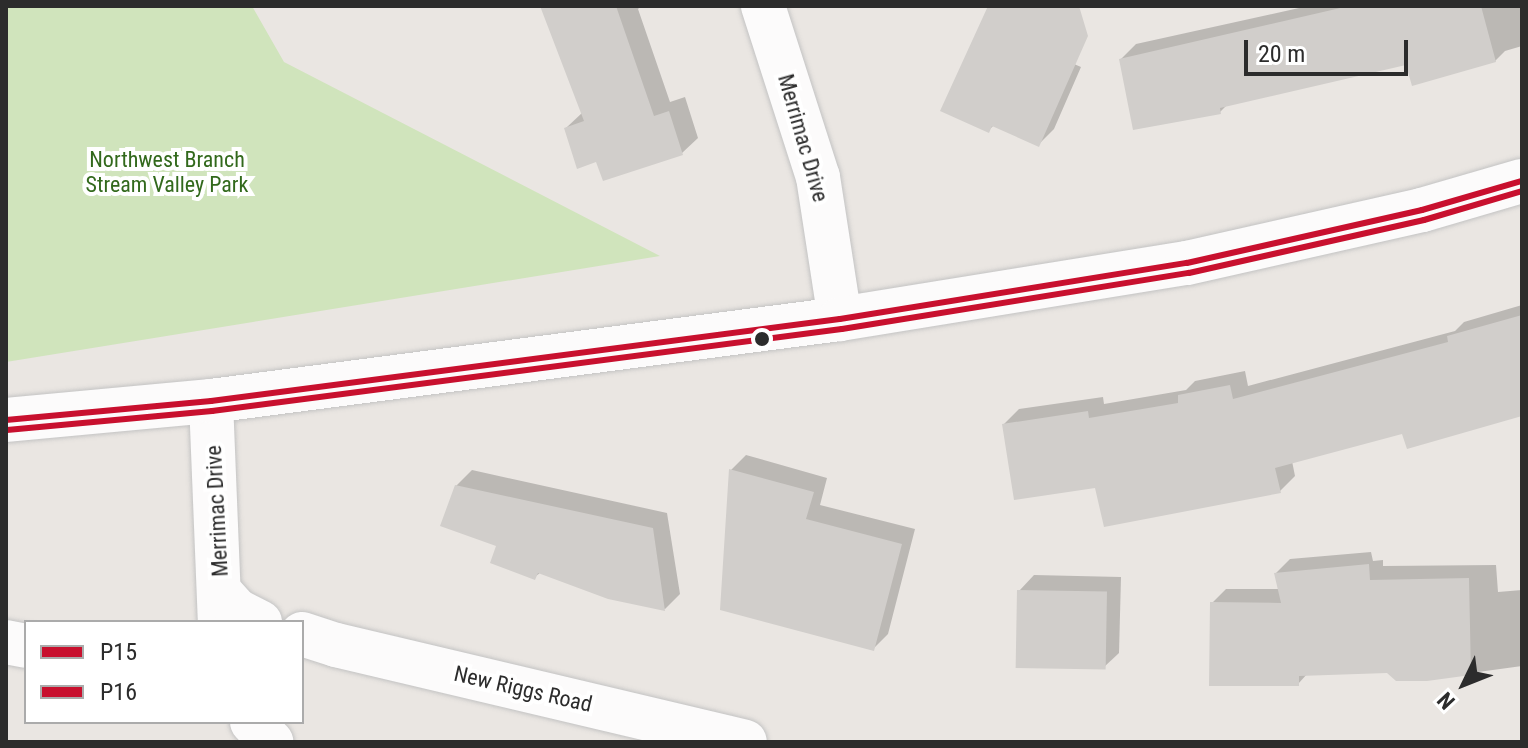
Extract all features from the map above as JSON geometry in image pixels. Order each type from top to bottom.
[{"type":"main road","name":"Merrimac Drive","points":[[763,6],[818,177],[840,319]]},
{"type":"main road","points":[[6,420],[211,401],[840,319],[1187,263],[1422,210],[1522,181]]},
{"type":"main road","name":"Merrimac Drive","points":[[211,401],[220,607]]},
{"type":"main road","points":[[220,607],[236,610],[256,620]]},
{"type":"main road","name":"New Riggs Road","points":[[304,635],[687,735],[745,742]]},
{"type":"main road","points":[[254,724],[271,742]]},
{"type":"main road","points":[[266,724],[289,742]]},
{"type":"green space","name":"Northwest Branch Stream Valley Park","points":[[6,6],[252,6],[284,62],[660,256],[6,362]]},
{"type":"building","points":[[540,6],[616,6],[654,116],[669,111],[683,155],[603,181],[596,162],[577,169],[564,128],[584,121]]},
{"type":"building","points":[[988,6],[1079,6],[1088,36],[1039,147],[992,126],[989,133],[940,111]]},
{"type":"building","points":[[1349,6],[1481,6],[1496,62],[1412,86],[1406,65],[1220,108],[1221,114],[1133,130],[1119,59]]},
{"type":"building","points":[[1522,315],[1522,416],[1407,449],[1402,434],[1275,468],[1281,493],[1104,527],[1095,488],[1014,500],[1002,424],[1088,411],[1089,418],[1178,403],[1178,395],[1230,385],[1233,399],[1448,342],[1447,336]]},
{"type":"building","points":[[729,469],[814,492],[806,519],[902,544],[874,651],[720,610]]},
{"type":"building","points":[[455,485],[653,528],[665,611],[608,599],[538,573],[535,580],[490,563],[496,546],[440,526]]},
{"type":"building","points":[[1369,564],[1370,580],[1469,578],[1471,675],[1427,681],[1396,681],[1387,673],[1299,676],[1299,686],[1209,686],[1210,602],[1281,603],[1274,573]]},
{"type":"building","points":[[1017,590],[1107,592],[1106,670],[1016,668]]},
{"type":"transit line","name":"P15","points":[[6,420],[211,401],[840,319],[1187,263],[1422,210],[1522,181]]},
{"type":"transit line","name":"P16","points":[[7,430],[212,411],[842,329],[1189,273],[1424,220],[1522,191]]}]
